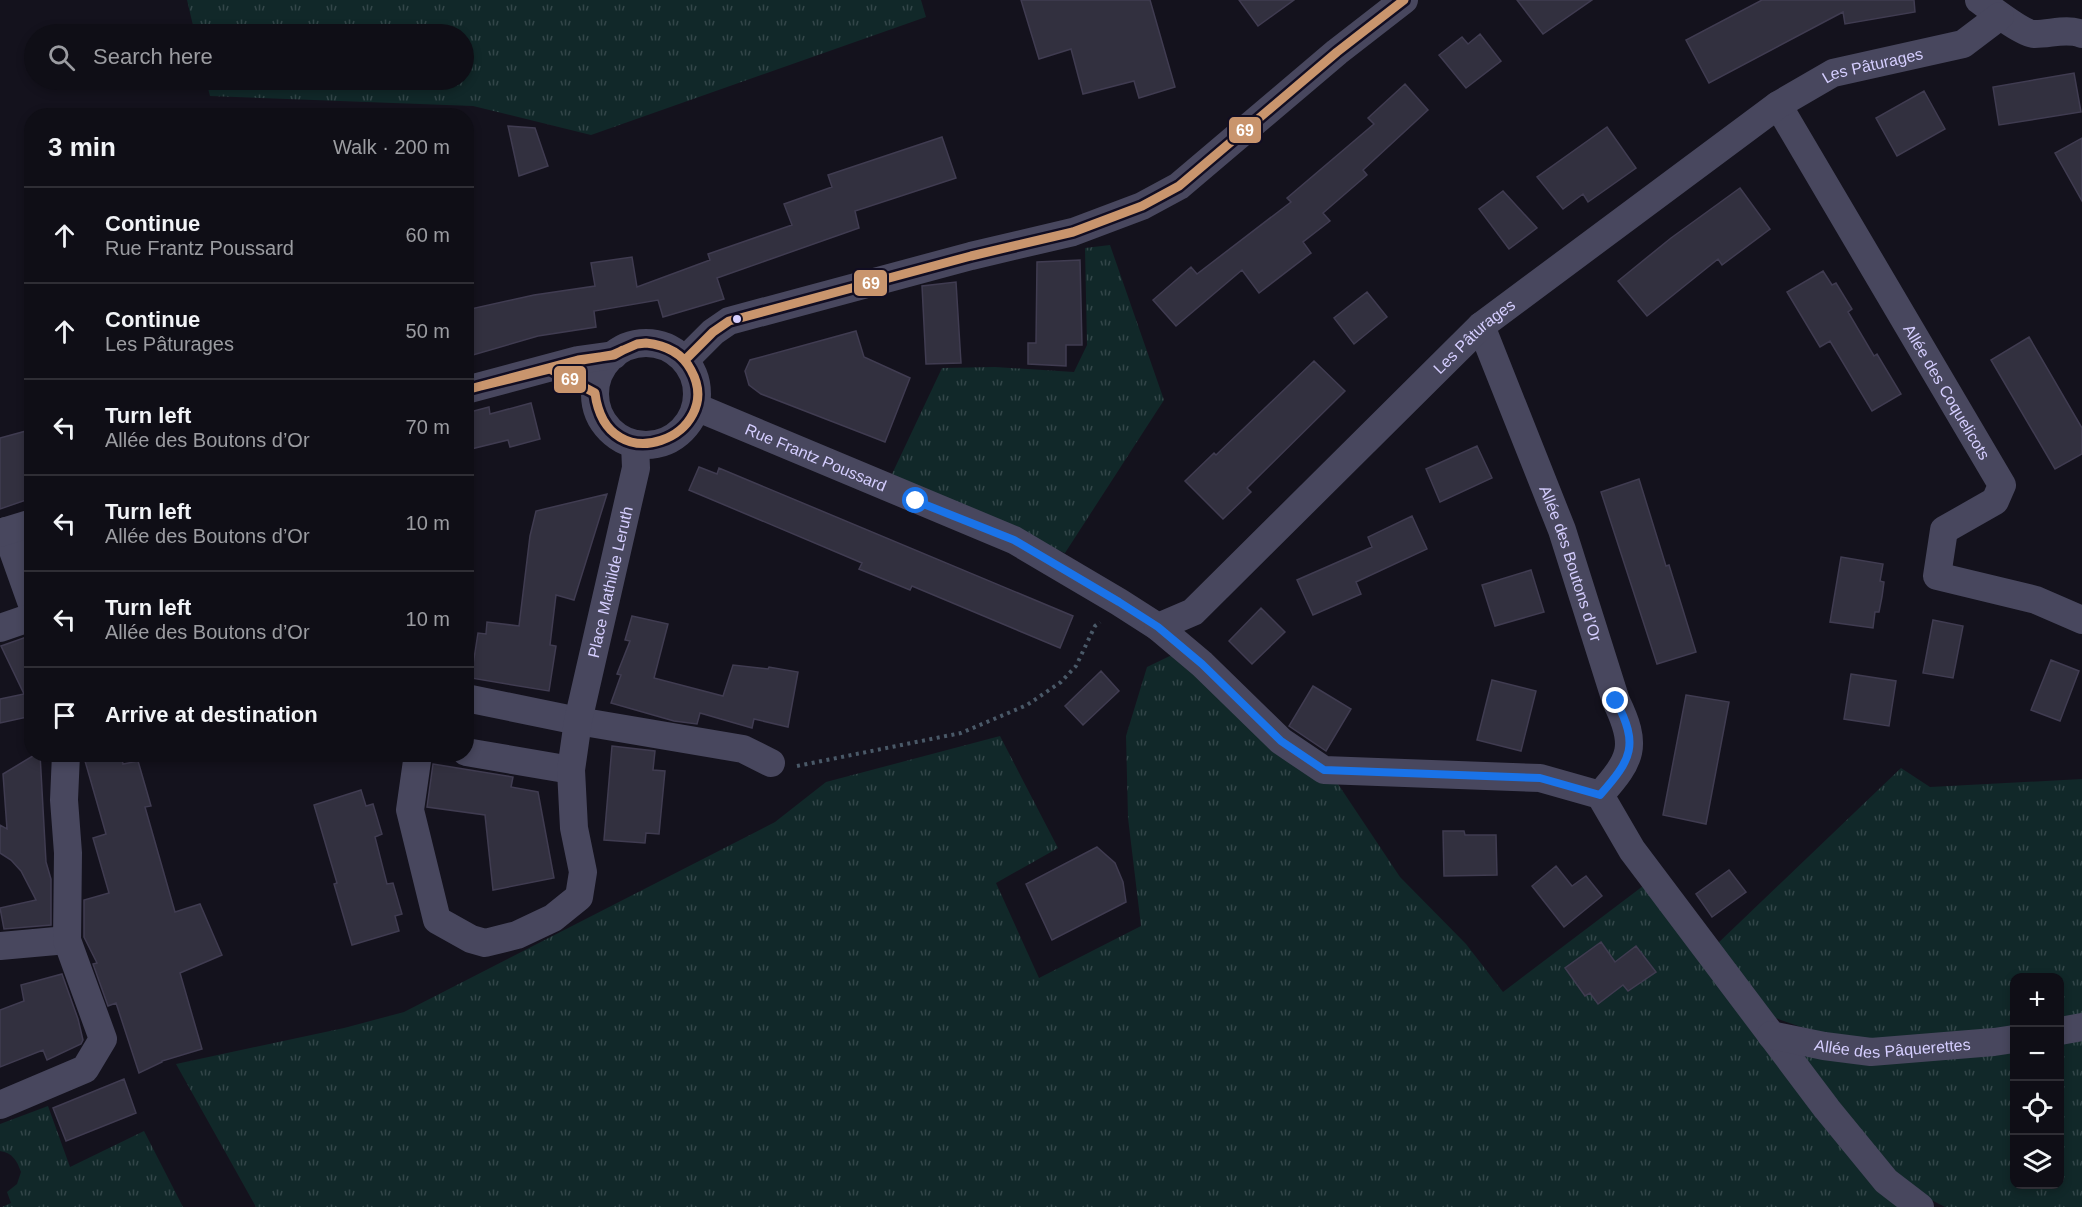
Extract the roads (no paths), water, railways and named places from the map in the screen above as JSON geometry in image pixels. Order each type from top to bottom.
[{"type":"street","points":[[685,360],[713,332],[729,321],[971,256],[1073,232],[1142,206],[1179,186],[1337,52],[1404,0]]},
{"type":"street","points":[[1989,8],[2032,35],[2075,31],[2082,34]]},
{"type":"street","name":"Les Pâturages","points":[[1158,627],[1193,612],[1481,326],[1778,105],[1833,73],[1963,44],[1989,8]]},
{"type":"street","name":"Allée des Coquelicots","points":[[1778,105],[2002,485],[1995,501],[1944,530],[1937,576],[2036,600],[2082,620]]},
{"type":"street","name":"Allée des Boutons d’Or","points":[[1481,326],[1562,530],[1616,701],[1628,724],[1630,748],[1618,775],[1600,795]]},
{"type":"street","points":[[474,388],[578,360],[614,355],[628,347],[644,343],[661,345],[674,351],[685,360],[696,382],[698,394],[696,407],[690,421],[680,433],[666,441],[651,445],[635,444],[619,437],[606,425],[598,410],[595,393],[601,372],[614,355]]},
{"type":"street","points":[[550,369],[595,393]]},
{"type":"street","name":"Rue Frantz Poussard","points":[[696,407],[1014,540],[1158,627]]},
{"type":"street","name":"Place Mathilde Leruth","points":[[417,762],[410,810],[437,920],[471,939],[485,943],[517,935],[553,918],[579,897],[583,872],[574,828],[571,770],[578,721],[636,468],[635,444]]},
{"type":"street","points":[[12,529],[24,574]]},
{"type":"street","points":[[0,628],[24,620]]},
{"type":"street","points":[[1158,627],[1202,664],[1281,741],[1324,770],[1540,778],[1600,795]]},
{"type":"street","points":[[474,700],[578,721],[743,749],[771,763]]},
{"type":"street","points":[[474,753],[571,770]]},
{"type":"street","points":[[0,1105],[85,1069],[103,1039],[67,940],[68,853],[64,800],[66,762]]},
{"type":"street","name":"Allée des Pâquerettes","points":[[1600,795],[1632,850],[1827,1108],[1886,1181],[1920,1207]]},
{"type":"street","points":[[0,946],[67,940]]},
{"type":"street","points":[[2064,1030],[2082,1027]]},
{"type":"street","name":"Allée des Pâquerettes","points":[[1771,1035],[1824,1046],[1870,1052],[2010,1040]]}]
